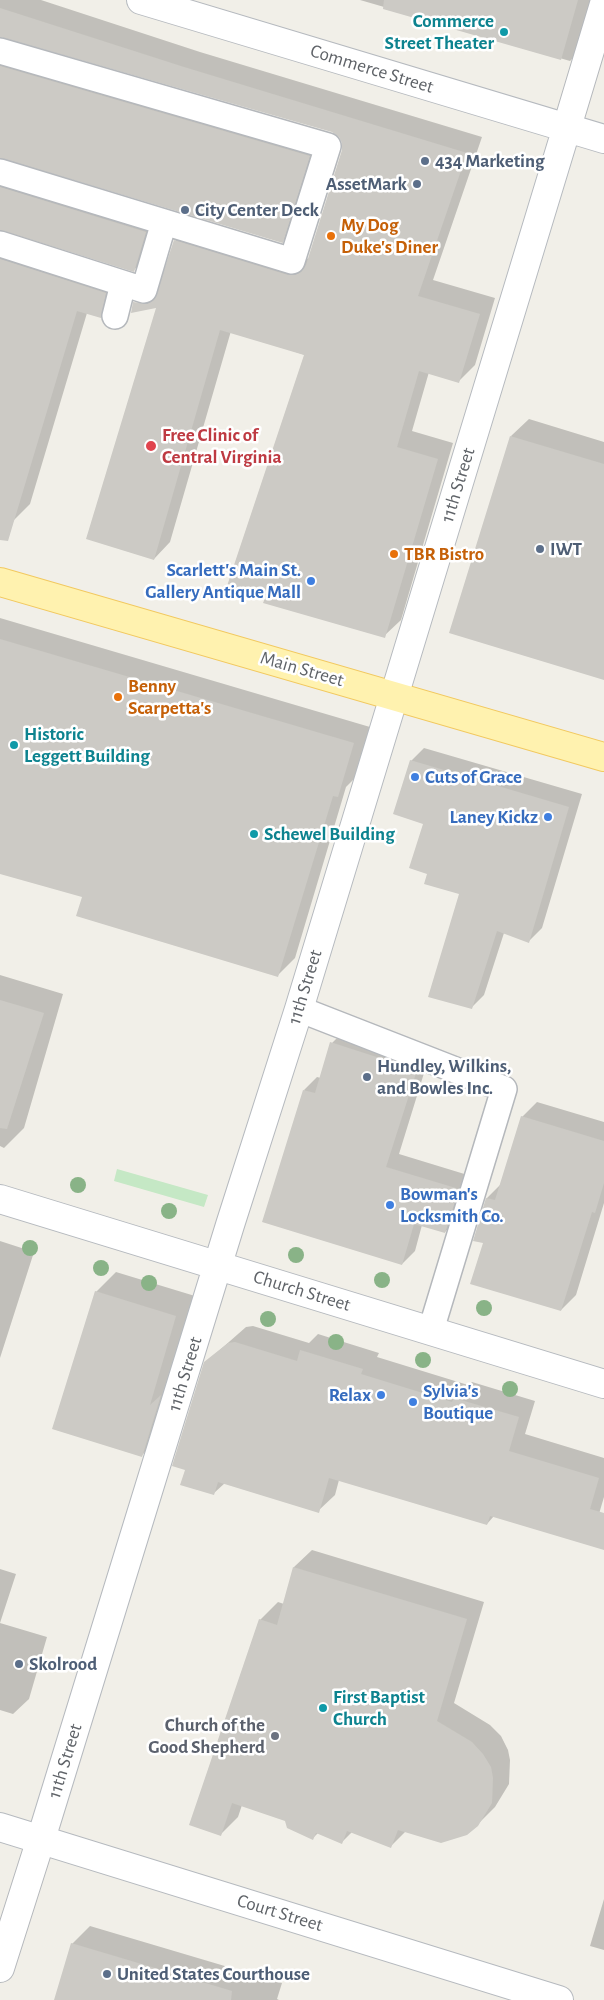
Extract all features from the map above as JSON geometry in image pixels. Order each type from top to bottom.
[{"type":"main road","name":"Main Street","points":[[0,582],[604,757]]},
{"type":"street","name":"Commerce Street","points":[[141,0],[604,139]]},
{"type":"street","name":"11th Street","points":[[0,1968],[42,1839],[395,695],[604,4]]},
{"type":"street","name":"Church Street","points":[[0,1199],[604,1384]]},
{"type":"street","name":"Court Street","points":[[0,1827],[559,2000]]},
{"type":"lane","points":[[0,51],[328,146],[292,261],[0,172]]},
{"type":"lane","points":[[0,244],[144,290],[164,222]]},
{"type":"lane","points":[[115,316],[123,284]]},
{"type":"lane","points":[[298,1010],[504,1089],[431,1330]]},
{"type":"green space","points":[[117,1169],[208,1195],[204,1207],[114,1181]]},
{"type":"building","points":[[384,0],[578,0],[561,60],[383,9]]},
{"type":"building","points":[[0,8],[184,67],[467,153],[418,296],[480,314],[459,383],[419,371],[397,447],[438,459],[385,638],[263,603],[265,598],[227,586],[304,355],[220,330],[154,560],[86,539],[156,308],[131,313],[133,302],[147,304],[154,300],[174,240],[288,275],[295,275],[301,272],[306,265],[342,150],[342,143],[339,137],[332,132],[0,37]]},
{"type":"building","points":[[0,66],[310,156],[283,243],[0,158]]},
{"type":"building","points":[[0,187],[146,232],[134,272],[0,230]]},
{"type":"building","points":[[0,259],[106,293],[101,318],[77,311],[8,541],[0,540]]},
{"type":"building","name":"IWT","points":[[510,436],[604,464],[604,680],[449,633]]},
{"type":"building","points":[[0,639],[354,743],[338,797],[333,796],[278,977],[76,916],[82,897],[0,874]]},
{"type":"building","points":[[410,760],[569,807],[529,943],[497,931],[472,1009],[428,997],[459,894],[424,884],[427,874],[409,868],[423,824],[393,814]]},
{"type":"building","points":[[0,1000],[44,1013],[7,1129],[0,1128]]},
{"type":"building","points":[[330,1042],[417,1070],[386,1167],[459,1189],[445,1233],[414,1224],[402,1265],[262,1222],[303,1090],[315,1093]]},
{"type":"building","points":[[521,1116],[604,1141],[604,1183],[595,1213],[592,1212],[561,1311],[470,1284],[483,1243],[473,1241],[486,1198],[495,1200]]},
{"type":"building","points":[[95,1291],[176,1316],[150,1405],[161,1395],[142,1457],[52,1429]]},
{"type":"building","points":[[235,1342],[297,1361],[300,1350],[363,1369],[361,1374],[452,1402],[454,1398],[519,1417],[509,1451],[599,1478],[590,1509],[604,1513],[604,1550],[490,1516],[487,1525],[329,1478],[319,1513],[218,1482],[214,1495],[180,1485],[185,1470],[172,1466],[204,1362],[228,1343]]},
{"type":"building","name":"First Baptist Church","points":[[293,1567],[467,1619],[437,1721],[472,1742],[491,1767],[493,1778],[492,1803],[478,1826],[467,1835],[441,1843],[398,1830],[391,1848],[347,1831],[342,1844],[316,1833],[313,1840],[287,1828],[285,1821],[232,1803],[221,1836],[189,1825],[259,1619],[277,1625]]},
{"type":"building","name":"United States Courthouse","points":[[71,1943],[232,1991],[231,2000],[54,2000]]},
{"type":"place","name":"Commerce Street Theater","points":[[504,32]]},
{"type":"place","name":"434 Marketing","points":[[425,161]]},
{"type":"place","name":"AssetMark","points":[[417,184]]},
{"type":"place","name":"City Center Deck","points":[[185,210]]},
{"type":"place","name":"My Dog Duke's Diner","points":[[331,236]]},
{"type":"place","name":"Free Clinic of Central Virginia","points":[[151,446]]},
{"type":"place","name":"IWT","points":[[540,549]]},
{"type":"place","name":"TBR Bistro","points":[[394,554]]},
{"type":"place","name":"Scarlett's Main St. Gallery Antique Mall","points":[[311,581]]},
{"type":"place","name":"Benny Scarpetta's","points":[[118,697]]},
{"type":"place","name":"Historic Leggett Building","points":[[14,745]]},
{"type":"place","name":"Cuts of Grace","points":[[415,777]]},
{"type":"place","name":"Laney Kickz","points":[[548,817]]},
{"type":"place","name":"Schewel Building","points":[[254,834]]},
{"type":"place","name":"Hundley, Wilkins, and Bowles Inc.","points":[[367,1077]]},
{"type":"place","name":"Bowman's Locksmith Co.","points":[[390,1205]]},
{"type":"place","name":"Relax","points":[[381,1395]]},
{"type":"place","name":"Sylvia's Boutique","points":[[413,1402]]},
{"type":"place","name":"Skolrood","points":[[19,1664]]},
{"type":"place","name":"First Baptist Church","points":[[323,1708]]},
{"type":"place","name":"Church of the Good Shepherd","points":[[275,1736]]},
{"type":"place","name":"United States Courthouse","points":[[107,1974]]}]
